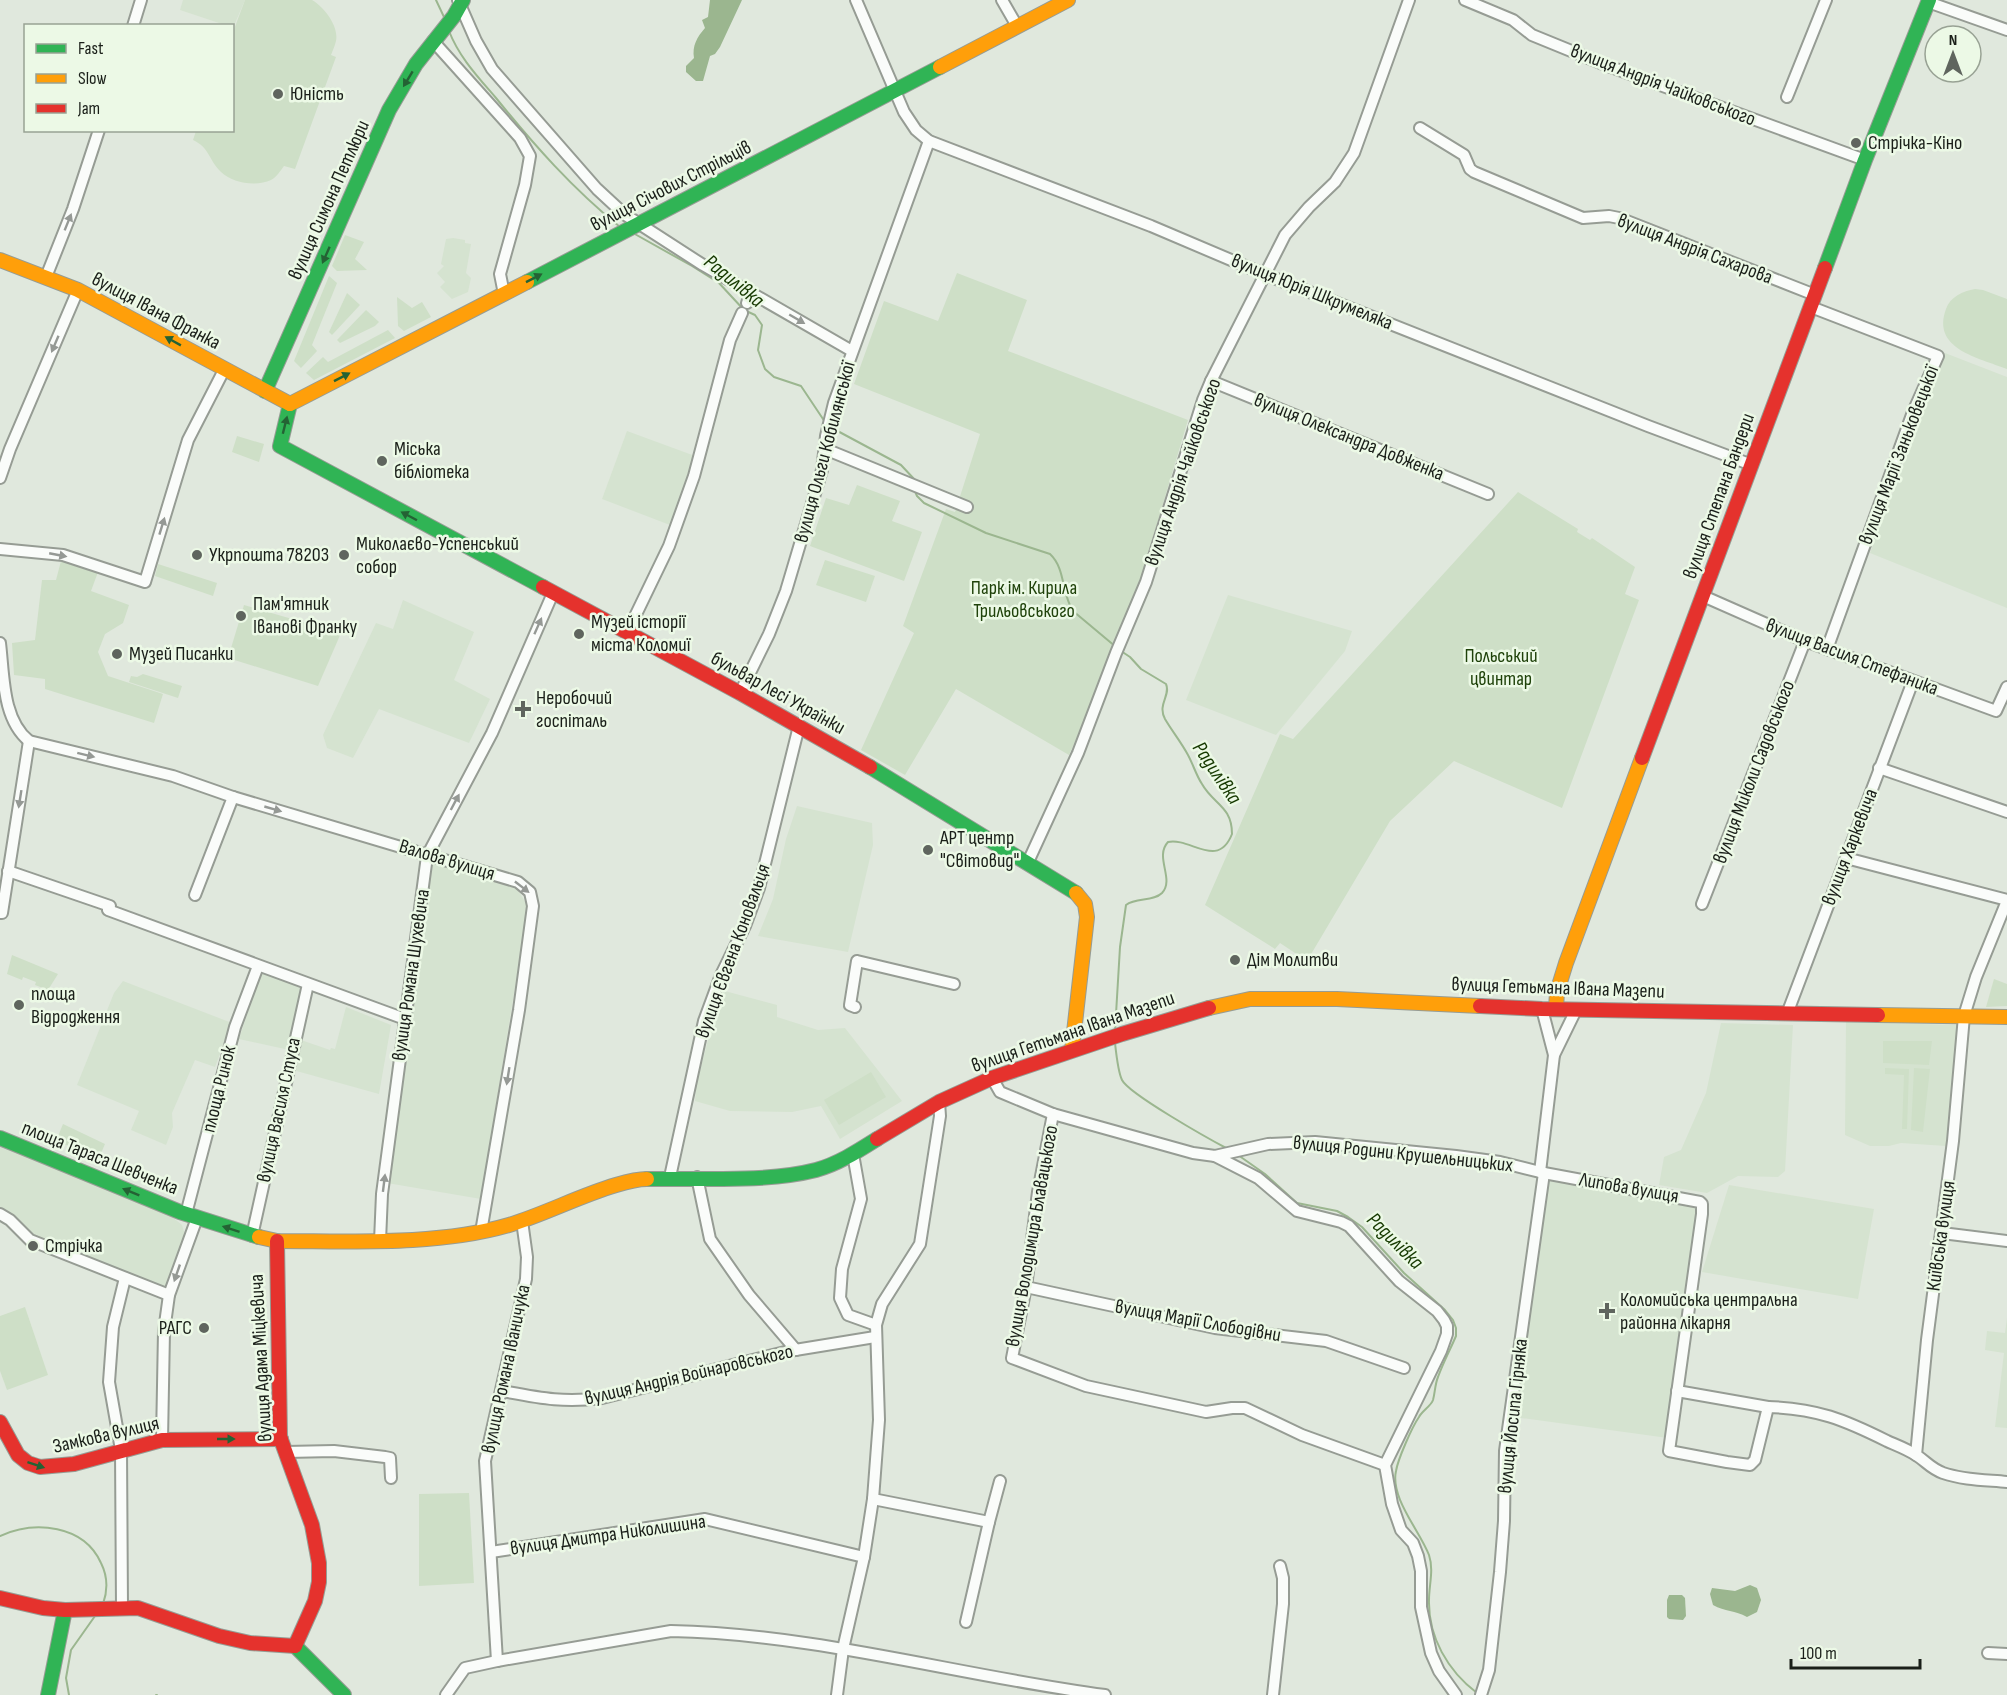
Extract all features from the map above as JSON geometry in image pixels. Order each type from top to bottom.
[{"type":"street","points":[[134,24],[141,0]]},
{"type":"street","name":"вулиця Юрія Шкрумеляка","points":[[856,0],[894,92],[916,130],[929,141],[1150,226],[1264,274],[1752,465]]},
{"type":"street","points":[[1002,0],[1017,26]]},
{"type":"street","name":"вулиця Січових Стрільців","points":[[290,404],[1068,0]]},
{"type":"street","name":"вулиця Андрія Чайковського","points":[[1028,862],[1078,753],[1146,582],[1211,381],[1285,235],[1335,182],[1354,153],[1409,0]]},
{"type":"street","name":"вулиця Андрія Чайковського","points":[[1465,0],[1513,21],[1542,40],[1865,160]]},
{"type":"street","points":[[1787,97],[1826,0]]},
{"type":"street","points":[[1929,1],[2007,30]]},
{"type":"street","name":"вулиця Степана Бандери","points":[[1549,1009],[1865,160],[1929,1]]},
{"type":"street","points":[[459,5],[492,69],[597,189],[624,214],[631,228],[752,292],[852,351]]},
{"type":"street","name":"вулиця Симона Петлюри","points":[[265,391],[389,110],[416,64],[459,5]]},
{"type":"street","points":[[437,36],[520,138],[530,156],[525,185],[500,274],[504,294]]},
{"type":"street","name":"вулиця Андрія Сахарова","points":[[1420,128],[1464,155],[1470,169],[1474,172],[1583,218],[1609,216],[1619,218],[1813,301]]},
{"type":"street","points":[[46,277],[73,209],[98,132]]},
{"type":"street","name":"вулиця Ольги Кобилянської","points":[[740,693],[769,634],[786,591],[822,470],[828,425],[852,351],[929,141]]},
{"type":"street","name":"вулиця Івана Франка","points":[[0,260],[78,290],[290,404]]},
{"type":"street","points":[[0,478],[10,449],[78,290]]},
{"type":"street","points":[[627,633],[669,546],[694,476],[730,340],[752,292]]},
{"type":"street","name":"вулиця Марії Заньковецької","points":[[1813,301],[1938,356],[1913,412],[1827,649]]},
{"type":"street","points":[[0,549],[63,555],[145,582],[188,440],[224,370]]},
{"type":"street","name":"вулиця Олександра Довженка","points":[[1211,381],[1488,494]]},
{"type":"street","name":"бульвар Лесі Українки","points":[[290,404],[280,446],[799,726],[1028,862],[1077,894],[1084,902],[1086,909],[1072,1050]]},
{"type":"street","points":[[825,449],[967,507]]},
{"type":"street","name":"вулиця Романа Шухевича","points":[[380,1241],[382,1194],[428,854],[492,733],[553,593]]},
{"type":"street","name":"вулиця Василя Стефаника","points":[[1703,596],[1805,641],[1996,711],[2007,687]]},
{"type":"street","name":"вулиця Миколи Садовського","points":[[1702,904],[1805,641]]},
{"type":"street","points":[[0,643],[12,718],[21,734],[29,741],[1,913]]},
{"type":"street","name":"вулиця Харкевича","points":[[1787,1014],[1913,681]]},
{"type":"street","name":"вулиця Євгена Коновальця","points":[[670,1177],[704,1021],[721,975],[745,926],[759,888],[799,726]]},
{"type":"street","name":"Валова вулиця","points":[[29,741],[173,776],[233,798],[518,882],[530,892],[533,906],[519,1010],[481,1232]]},
{"type":"street","points":[[1879,768],[2007,812]]},
{"type":"street","points":[[195,895],[233,798]]},
{"type":"street","points":[[1846,858],[2007,900]]},
{"type":"street","points":[[8,871],[405,1019]]},
{"type":"street","name":"Київська вулиця","points":[[1916,1455],[1927,1340],[1953,1141],[1964,1016],[1976,976],[2007,900]]},
{"type":"street","points":[[855,1007],[850,1005],[857,961],[954,984]]},
{"type":"street","name":"площа Ринок","points":[[162,1440],[164,1331],[169,1295],[191,1216],[235,1027],[258,966]]},
{"type":"street","name":"вулиця Василя Стуса","points":[[252,1236],[308,984]]},
{"type":"street","name":"вулиця Гетьмана Івана Мазепи","points":[[191,1216],[252,1236],[277,1240],[380,1241],[481,1232],[522,1221],[610,1186],[638,1179],[795,1174],[823,1168],[853,1154],[939,1102],[992,1078],[1191,1012],[1250,999],[1337,999],[1576,1010],[2007,1017]]},
{"type":"street","points":[[1549,1009],[1554,1055]]},
{"type":"street","points":[[1554,1055],[1576,1010]]},
{"type":"street","name":"вулиця Йосипа Гірняка","points":[[1482,1692],[1489,1670],[1504,1521],[1505,1451],[1542,1172],[1554,1055]]},
{"type":"street","name":"вулиця Родини Крушельницьких","points":[[992,1078],[1000,1092],[1053,1114],[1193,1153],[1215,1156],[1284,1143],[1315,1142],[1464,1157],[1523,1166],[1542,1172]]},
{"type":"street","points":[[837,1695],[843,1649],[864,1557],[873,1498],[879,1420],[876,1325],[882,1304],[920,1244],[940,1116],[939,1102]]},
{"type":"street","name":"вулиця Володимира Блавацького","points":[[1053,1114],[1038,1192],[1026,1287],[1012,1358],[1086,1386],[1206,1412],[1245,1408],[1302,1434],[1385,1465]]},
{"type":"street","name":"площа Тараса Шевченка","points":[[0,1138],[191,1216]]},
{"type":"street","points":[[853,1154],[861,1199],[842,1269],[840,1298],[848,1315],[876,1325]]},
{"type":"street","points":[[1215,1156],[1258,1178],[1296,1210],[1349,1226],[1399,1281],[1437,1311],[1447,1326],[1446,1341],[1385,1465],[1392,1504],[1401,1530],[1413,1543],[1418,1556],[1421,1571],[1421,1607],[1431,1653],[1439,1671],[1456,1695]]},
{"type":"street","name":"Липова вулиця","points":[[1542,1172],[1695,1200],[1702,1204],[1669,1451],[1750,1465],[1755,1460],[1768,1407]]},
{"type":"street","points":[[697,1177],[710,1239],[749,1295],[796,1350]]},
{"type":"street","points":[[0,1214],[10,1220],[30,1240],[169,1295]]},
{"type":"street","name":"вулиця Романа Іваничука","points":[[497,1661],[485,1461],[526,1279],[527,1257],[522,1221]]},
{"type":"street","points":[[1942,1233],[2007,1241]]},
{"type":"street","name":"вулиця Адама Міцкевича","points":[[277,1240],[276,1301],[283,1445],[312,1525],[320,1556],[317,1596],[296,1646]]},
{"type":"street","points":[[122,1608],[121,1450],[109,1382],[113,1327],[125,1278]]},
{"type":"street","name":"вулиця Марії Слободівни","points":[[1026,1287],[1215,1328],[1326,1341],[1404,1368]]},
{"type":"street","name":"вулиця Андрія Войнаровського","points":[[502,1391],[549,1400],[593,1399],[796,1350],[875,1337]]},
{"type":"street","points":[[1677,1391],[1768,1407],[1796,1407],[1839,1418],[1916,1455],[1930,1468],[1946,1474],[2007,1482]]},
{"type":"street","name":"Замкова вулиця","points":[[0,1422],[13,1449],[28,1463],[39,1468],[64,1466],[162,1440],[283,1445]]},
{"type":"street","points":[[283,1445],[390,1458],[391,1478]]},
{"type":"street","points":[[966,1622],[1000,1481]]},
{"type":"street","points":[[873,1498],[989,1521]]},
{"type":"street","name":"вулиця Дмитра Николишина","points":[[491,1552],[705,1518],[864,1557]]},
{"type":"street","points":[[1273,1695],[1283,1604],[1283,1578],[1280,1566]]},
{"type":"street","points":[[0,1598],[43,1608],[65,1610],[138,1608],[250,1643],[296,1646],[344,1695]]},
{"type":"street","points":[[48,1695],[65,1610]]},
{"type":"street","points":[[446,1695],[465,1668],[666,1632],[700,1632],[808,1642],[1105,1695]]},
{"type":"street","points":[[1988,1653],[2007,1654]]},
{"type":"shaded area","points":[[183,0],[245,0],[234,26],[180,10]]},
{"type":"shaded area","points":[[710,0],[742,0],[720,47],[715,54],[710,56],[703,81],[696,81],[686,72],[686,66],[694,58],[696,42],[705,28],[702,20],[708,17]]},
{"type":"shaded area","points":[[446,239],[465,240],[465,243],[471,244],[466,273],[471,278],[468,292],[452,299],[440,287],[445,282],[437,273],[444,266],[441,264]]},
{"type":"shaded area","points":[[1945,353],[2007,377],[2007,608],[1870,553]]},
{"type":"shaded area","points":[[627,431],[695,456],[670,525],[602,499]]},
{"type":"shaded area","points":[[1228,595],[1352,631],[1345,651],[1276,735],[1186,700]]},
{"type":"shaded area","points":[[403,600],[474,632],[454,680],[490,699],[469,743],[379,709],[353,758],[327,748],[323,735],[376,623],[393,629]]},
{"type":"shaded area","points":[[797,806],[872,823],[873,845],[848,952],[758,936],[773,899],[786,839]]},
{"type":"shaded area","points":[[430,860],[515,886],[528,906],[481,1199],[387,1183]]},
{"type":"shaded area","points":[[261,972],[310,989],[294,1051],[239,1039]]},
{"type":"shaded area","points":[[123,981],[232,1023],[215,1067],[195,1060],[172,1113],[173,1127],[166,1145],[131,1130],[139,1111],[77,1085],[114,993]]},
{"type":"shaded area","points":[[721,990],[777,1005],[777,1017],[818,1030],[845,1028],[902,1101],[840,1139],[821,1106],[792,1112],[730,1111],[695,1101],[696,1086]]},
{"type":"shaded area","points":[[346,1007],[391,1025],[379,1094],[293,1070],[301,1040],[330,1050],[335,1049]]},
{"type":"shaded area","points":[[1846,1022],[1957,1025],[1959,1029],[1946,1146],[1901,1143],[1889,1146],[1870,1146],[1845,1135]]},
{"type":"shaded area","points":[[1721,1023],[1793,1025],[1785,1171],[1778,1177],[1738,1176],[1707,1193],[1659,1185],[1664,1157],[1681,1150],[1706,1093]]},
{"type":"shaded area","points":[[0,1145],[171,1216],[182,1225],[185,1235],[165,1293],[27,1238],[19,1222],[6,1210],[0,1208]]},
{"type":"shaded area","name":"Коломийська центральна районна лікарня","points":[[1549,1179],[1699,1205],[1668,1438],[1514,1417]]},
{"type":"shaded area","points":[[1729,1185],[1874,1209],[1858,1299],[1702,1272]]},
{"type":"shaded area","points":[[2007,1318],[2007,1428],[1995,1427],[2004,1353],[1985,1350],[1987,1331],[2005,1333]]},
{"type":"shaded area","points":[[1750,1585],[1757,1588],[1761,1600],[1757,1612],[1747,1617],[1713,1605],[1710,1594],[1712,1588],[1735,1591]]},
{"type":"shaded area","points":[[1669,1595],[1682,1595],[1685,1598],[1686,1616],[1683,1620],[1667,1617]]},
{"type":"green space","name":"Юність","points":[[245,0],[312,0],[330,18],[335,29],[336,41],[331,55],[336,57],[295,169],[284,166],[273,179],[265,182],[251,183],[231,179],[221,172],[206,150],[193,140],[196,132],[234,132],[234,29]]},
{"type":"green space","points":[[345,235],[364,242],[355,259],[367,270],[337,271],[332,266]]},
{"type":"green space","name":"Парк ім. Кирила Трильовського","points":[[957,273],[1027,300],[1008,351],[1188,420],[1137,591],[1108,668],[1069,755],[956,689],[905,775],[861,750],[914,633],[903,626],[946,509],[955,512],[980,434],[854,384],[884,301],[938,321]]},
{"type":"green space","points":[[329,276],[337,283],[312,345],[317,351],[301,368],[294,361]]},
{"type":"green space","points":[[1975,289],[2007,299],[2007,369],[1960,350],[1945,334],[1943,323],[1948,305],[1957,295]]},
{"type":"green space","points":[[347,293],[360,305],[332,335],[329,332]]},
{"type":"green space","points":[[397,297],[412,308],[422,302],[431,317],[404,331],[398,326]]},
{"type":"green space","points":[[366,310],[379,322],[340,343],[337,340]]},
{"type":"green space","points":[[388,330],[395,338],[314,380],[306,373],[323,357],[328,362]]},
{"type":"green space","points":[[237,436],[264,444],[259,462],[232,452]]},
{"type":"green space","points":[[857,485],[900,501],[892,521],[922,532],[904,581],[810,546],[826,498],[849,505]]},
{"type":"green space","name":"Польський цвинтар","points":[[1518,492],[1578,529],[1577,532],[1590,540],[1592,538],[1635,567],[1625,594],[1639,600],[1562,808],[1454,761],[1390,821],[1307,961],[1280,943],[1275,949],[1205,905],[1280,734],[1293,739]]},
{"type":"green space","points":[[825,560],[875,576],[866,602],[816,585]]},
{"type":"green space","points":[[61,561],[98,572],[91,591],[129,605],[123,623],[105,634],[98,652],[108,676],[163,694],[154,723],[45,689],[45,679],[14,675],[12,643],[35,640],[42,580],[56,580]]},
{"type":"green space","points":[[158,564],[217,583],[213,596],[155,576]]},
{"type":"green space","points":[[244,605],[341,633],[318,686],[228,658]]},
{"type":"green space","points":[[143,674],[182,686],[178,698],[129,682],[131,676],[137,677]]},
{"type":"green space","points":[[12,955],[58,974],[48,990],[35,985],[36,982],[7,974]]},
{"type":"green space","points":[[1994,979],[2007,984],[2007,1006],[1986,1007]]},
{"type":"green space","points":[[1883,1041],[1932,1041],[1929,1065],[1883,1063]]},
{"type":"green space","points":[[1885,1068],[1909,1069],[1907,1129],[1902,1129],[1904,1075],[1885,1074]]},
{"type":"green space","points":[[1914,1068],[1930,1069],[1923,1132],[1911,1130]]},
{"type":"green space","points":[[871,1072],[886,1097],[839,1125],[824,1100]]},
{"type":"green space","points":[[63,1124],[105,1144],[99,1158],[56,1141]]},
{"type":"green space","points":[[25,1307],[48,1375],[7,1390],[0,1371],[0,1316]]},
{"type":"green space","points":[[469,1493],[474,1583],[419,1586],[419,1494]]},
{"type":"waterway","name":"Радилівка","points":[[436,0],[444,17]]},
{"type":"waterway","name":"Радилівка","points":[[449,31],[469,66],[525,133],[570,182],[620,227]]},
{"type":"waterway","name":"Радилівка","points":[[633,233],[719,283],[744,310],[755,315],[762,325],[758,350],[765,369],[774,377],[801,386],[825,422]]},
{"type":"waterway","name":"Радилівка","points":[[832,428],[901,465],[915,480]]},
{"type":"waterway","name":"Радилівка","points":[[914,489],[924,503],[986,533],[1050,554],[1059,567],[1073,611],[1116,647]]},
{"type":"waterway","name":"Радилівка","points":[[1115,1031],[1120,947],[1126,905],[1154,898],[1162,893],[1166,881],[1163,854],[1168,842],[1211,851],[1219,850],[1232,834],[1229,817],[1206,791],[1190,758],[1165,719],[1162,709],[1167,692],[1166,684],[1141,669],[1121,651]]},
{"type":"waterway","name":"Радилівка","points":[[1115,1043],[1122,1080],[1128,1087],[1170,1116],[1228,1149]]},
{"type":"waterway","name":"Радилівка","points":[[1238,1155],[1265,1174],[1297,1203],[1337,1211],[1362,1227],[1404,1273],[1453,1320],[1456,1336],[1437,1380],[1433,1400],[1420,1415],[1413,1428],[1397,1466],[1395,1481],[1401,1503],[1429,1555],[1430,1614],[1436,1640],[1449,1664],[1477,1693]]},
{"type":"waterway","points":[[0,1536],[28,1528],[43,1527],[57,1529],[83,1540],[93,1550],[105,1573],[106,1594],[103,1604]]},
{"type":"waterway","points":[[69,1695],[66,1678],[71,1650],[95,1616]]},
{"type":"traffic: fast","points":[[265,391],[389,110],[416,64],[454,16],[463,0]]},
{"type":"traffic: fast","points":[[1825,268],[1929,0]]},
{"type":"traffic: fast","points":[[527,282],[940,67]]},
{"type":"traffic: fast","points":[[290,404],[280,446],[543,587]]},
{"type":"traffic: fast","points":[[870,767],[1076,893]]},
{"type":"traffic: fast","points":[[0,1138],[180,1212],[259,1237]]},
{"type":"traffic: fast","points":[[647,1179],[732,1179],[796,1174],[832,1164],[877,1139]]},
{"type":"traffic: fast","points":[[48,1695],[65,1610]]},
{"type":"traffic: fast","points":[[295,1646],[344,1695]]},
{"type":"traffic: slow","points":[[940,67],[1068,0]]},
{"type":"traffic: slow","points":[[0,260],[78,290],[290,404]]},
{"type":"traffic: slow","points":[[290,404],[527,282]]},
{"type":"traffic: slow","points":[[1556,1009],[1557,992],[1566,963],[1642,758]]},
{"type":"traffic: slow","points":[[1072,1050],[1087,917],[1085,904],[1076,893]]},
{"type":"traffic: slow","points":[[1209,1008],[1250,999],[1337,999],[1480,1006]]},
{"type":"traffic: slow","points":[[1878,1015],[2007,1017]]},
{"type":"traffic: slow","points":[[259,1237],[277,1241],[394,1241],[481,1232],[536,1216],[602,1189],[647,1179]]},
{"type":"traffic: jam","points":[[1642,758],[1825,268]]},
{"type":"traffic: jam","points":[[543,587],[740,693],[870,767]]},
{"type":"traffic: jam","points":[[1480,1006],[1878,1015]]},
{"type":"traffic: jam","points":[[877,1139],[939,1102],[992,1078],[1122,1034],[1209,1008]]},
{"type":"traffic: jam","points":[[277,1241],[280,1437],[312,1525],[319,1563],[319,1582],[315,1601],[295,1646]]},
{"type":"traffic: jam","points":[[0,1422],[18,1455],[28,1463],[40,1467],[74,1464],[162,1440],[281,1439]]},
{"type":"traffic: jam","points":[[0,1598],[43,1608],[65,1610],[138,1608],[219,1636],[250,1643],[295,1646]]},
{"type":"place","name":"Юність","points":[[278,94]]},
{"type":"place","name":"Стрічка-Кіно","points":[[1856,143]]},
{"type":"place","name":"Міська бібліотека","points":[[382,461]]},
{"type":"place","name":"Укрпошта 78203","points":[[197,555]]},
{"type":"place","name":"Миколаєво-Успенський собор","points":[[344,555]]},
{"type":"place","name":"Пам'ятник Іванові Франку","points":[[241,616]]},
{"type":"place","name":"Музей історії міста Коломиї","points":[[579,634]]},
{"type":"place","name":"Музей Писанки","points":[[117,654]]},
{"type":"place","name":"Неробочий госпіталь","points":[[523,709]]},
{"type":"place","name":"АРТ центр \"Світовид\"","points":[[928,850]]},
{"type":"place","name":"Дім Молитви","points":[[1235,960]]},
{"type":"place","name":"площа Відродження","points":[[19,1005]]},
{"type":"place","name":"Стрічка","points":[[33,1246]]},
{"type":"place","name":"Коломийська центральна районна лікарня","points":[[1607,1311]]},
{"type":"place","name":"РАГС","points":[[204,1328]]}]
